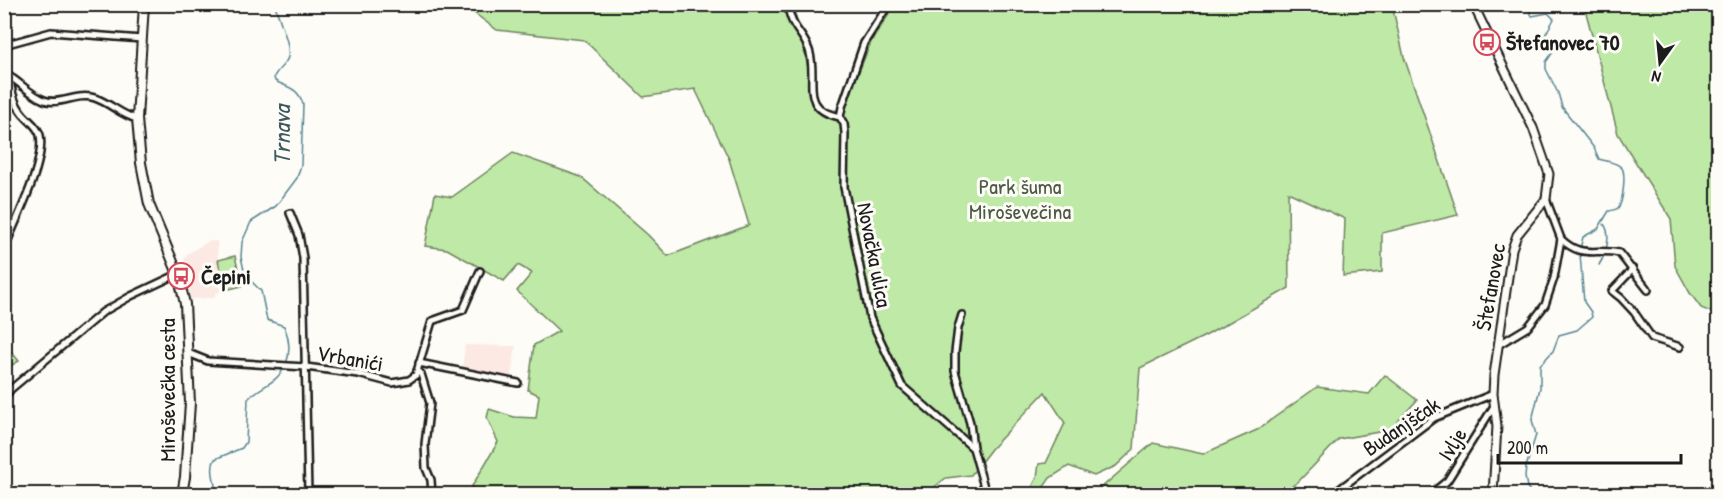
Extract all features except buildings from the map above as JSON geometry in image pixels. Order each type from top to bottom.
[{"type":"main road","name":"Miroševečka cesta","points":[[144,4],[137,119],[141,163],[149,204],[178,274],[185,304],[190,403],[182,495]]},
{"type":"street","points":[[788,4],[790,21],[805,42],[812,58],[811,89],[814,100],[825,113],[840,117],[864,43],[889,4]]},
{"type":"street","points":[[1473,4],[1533,128],[1547,163],[1549,181],[1546,199],[1562,239],[1571,249],[1619,253],[1648,290]]},
{"type":"street","points":[[4,45],[51,32],[142,39]]},
{"type":"street","points":[[6,76],[45,101],[78,96],[93,97],[126,116],[137,119]]},
{"type":"street","points":[[4,250],[39,158],[41,143],[40,134],[35,125],[20,110],[6,76]]},
{"type":"street","name":"Novačka ulica","points":[[840,117],[844,123],[845,133],[844,187],[870,318],[902,386],[973,448]]},
{"type":"street","name":"Štefanovec","points":[[1493,495],[1497,426],[1493,394],[1505,287],[1515,240],[1546,199]]},
{"type":"street","points":[[290,213],[299,235],[303,258],[308,495]]},
{"type":"street","points":[[1498,345],[1528,327],[1545,305],[1554,278],[1562,239]]},
{"type":"street","points":[[1633,268],[1612,291],[1634,312],[1652,338],[1680,347]]},
{"type":"street","points":[[432,495],[431,480],[426,468],[425,444],[430,403],[421,374],[417,371],[418,363],[432,321],[463,310],[480,271]]},
{"type":"street","points":[[4,398],[11,389],[103,312],[178,274]]},
{"type":"street","points":[[962,315],[955,352],[955,371],[970,423],[973,448],[986,495]]},
{"type":"street","name":"Vrbanići","points":[[188,353],[208,361],[306,367],[358,374],[392,382],[409,380],[416,375],[417,371]]},
{"type":"street","points":[[418,363],[518,383]]},
{"type":"street","name":"Budanjščak","points":[[1333,495],[1434,418],[1493,394]]},
{"type":"street","name":"Ivlje","points":[[1431,495],[1447,482],[1495,405]]},
{"type":"shaded area","points":[[209,241],[217,241],[220,292],[215,293],[215,298],[190,299],[184,260],[187,254]]},
{"type":"shaded area","points":[[465,345],[516,346],[511,379],[462,370]]},
{"type":"green space","name":"Park šuma Miroševečina","points":[[462,4],[793,5],[818,109],[843,111],[871,42],[895,5],[1392,5],[1404,57],[1458,215],[1382,233],[1382,272],[1343,276],[1345,219],[1288,192],[1289,288],[1207,335],[1140,368],[1134,449],[1116,466],[1094,476],[1069,466],[1050,478],[1039,494],[1029,494],[1037,477],[1039,464],[1046,463],[1065,423],[1045,392],[991,449],[971,475],[946,478],[932,489],[945,494],[484,494],[471,488],[498,442],[487,418],[489,409],[514,417],[536,418],[539,395],[528,390],[534,345],[559,331],[517,291],[532,273],[518,265],[504,281],[447,249],[425,246],[435,194],[452,197],[513,153],[581,177],[648,235],[668,256],[749,225],[729,159],[695,89],[643,97],[584,40],[497,30]]},
{"type":"green space","points":[[1584,5],[1718,5],[1718,315],[1701,308],[1675,266],[1671,219],[1618,134]]},
{"type":"green space","points":[[235,256],[242,286],[225,290],[218,260]]},
{"type":"green space","points":[[5,344],[19,361],[4,369]]},
{"type":"green space","points":[[1385,375],[1417,400],[1390,430],[1339,439],[1299,481],[1281,494],[1094,494],[1153,443],[1203,454],[1257,430],[1317,387],[1369,394]]},
{"type":"waterway","name":"Trnava","points":[[275,4],[286,38],[288,57],[274,77],[275,81],[296,92],[303,104],[301,165],[297,178],[276,206],[251,222],[242,242],[241,257],[247,277],[261,291],[267,320],[284,326],[289,345],[286,364]]},
{"type":"waterway","name":"Štefanovec","points":[[1526,4],[1532,16],[1548,13],[1554,19],[1544,37],[1553,52],[1546,62],[1546,69],[1562,107],[1594,148],[1599,159],[1617,164],[1623,171],[1620,205],[1609,211],[1598,229],[1583,237],[1580,249]]},
{"type":"waterway","points":[[1599,265],[1607,244],[1608,234],[1604,224]]},
{"type":"waterway","name":"Štefanovec","points":[[1532,494],[1527,487],[1525,477],[1536,435],[1532,420],[1540,388],[1540,365],[1553,351],[1559,335],[1577,330],[1592,317],[1584,302],[1580,254]]},
{"type":"waterway","name":"Trnava","points":[[216,494],[213,472],[215,459],[242,448],[246,442],[248,399],[277,377],[284,368]]},
{"type":"place","name":"Štefanovec 70","points":[[1487,42]]},
{"type":"place","name":"Čepini","points":[[181,276]]}]
